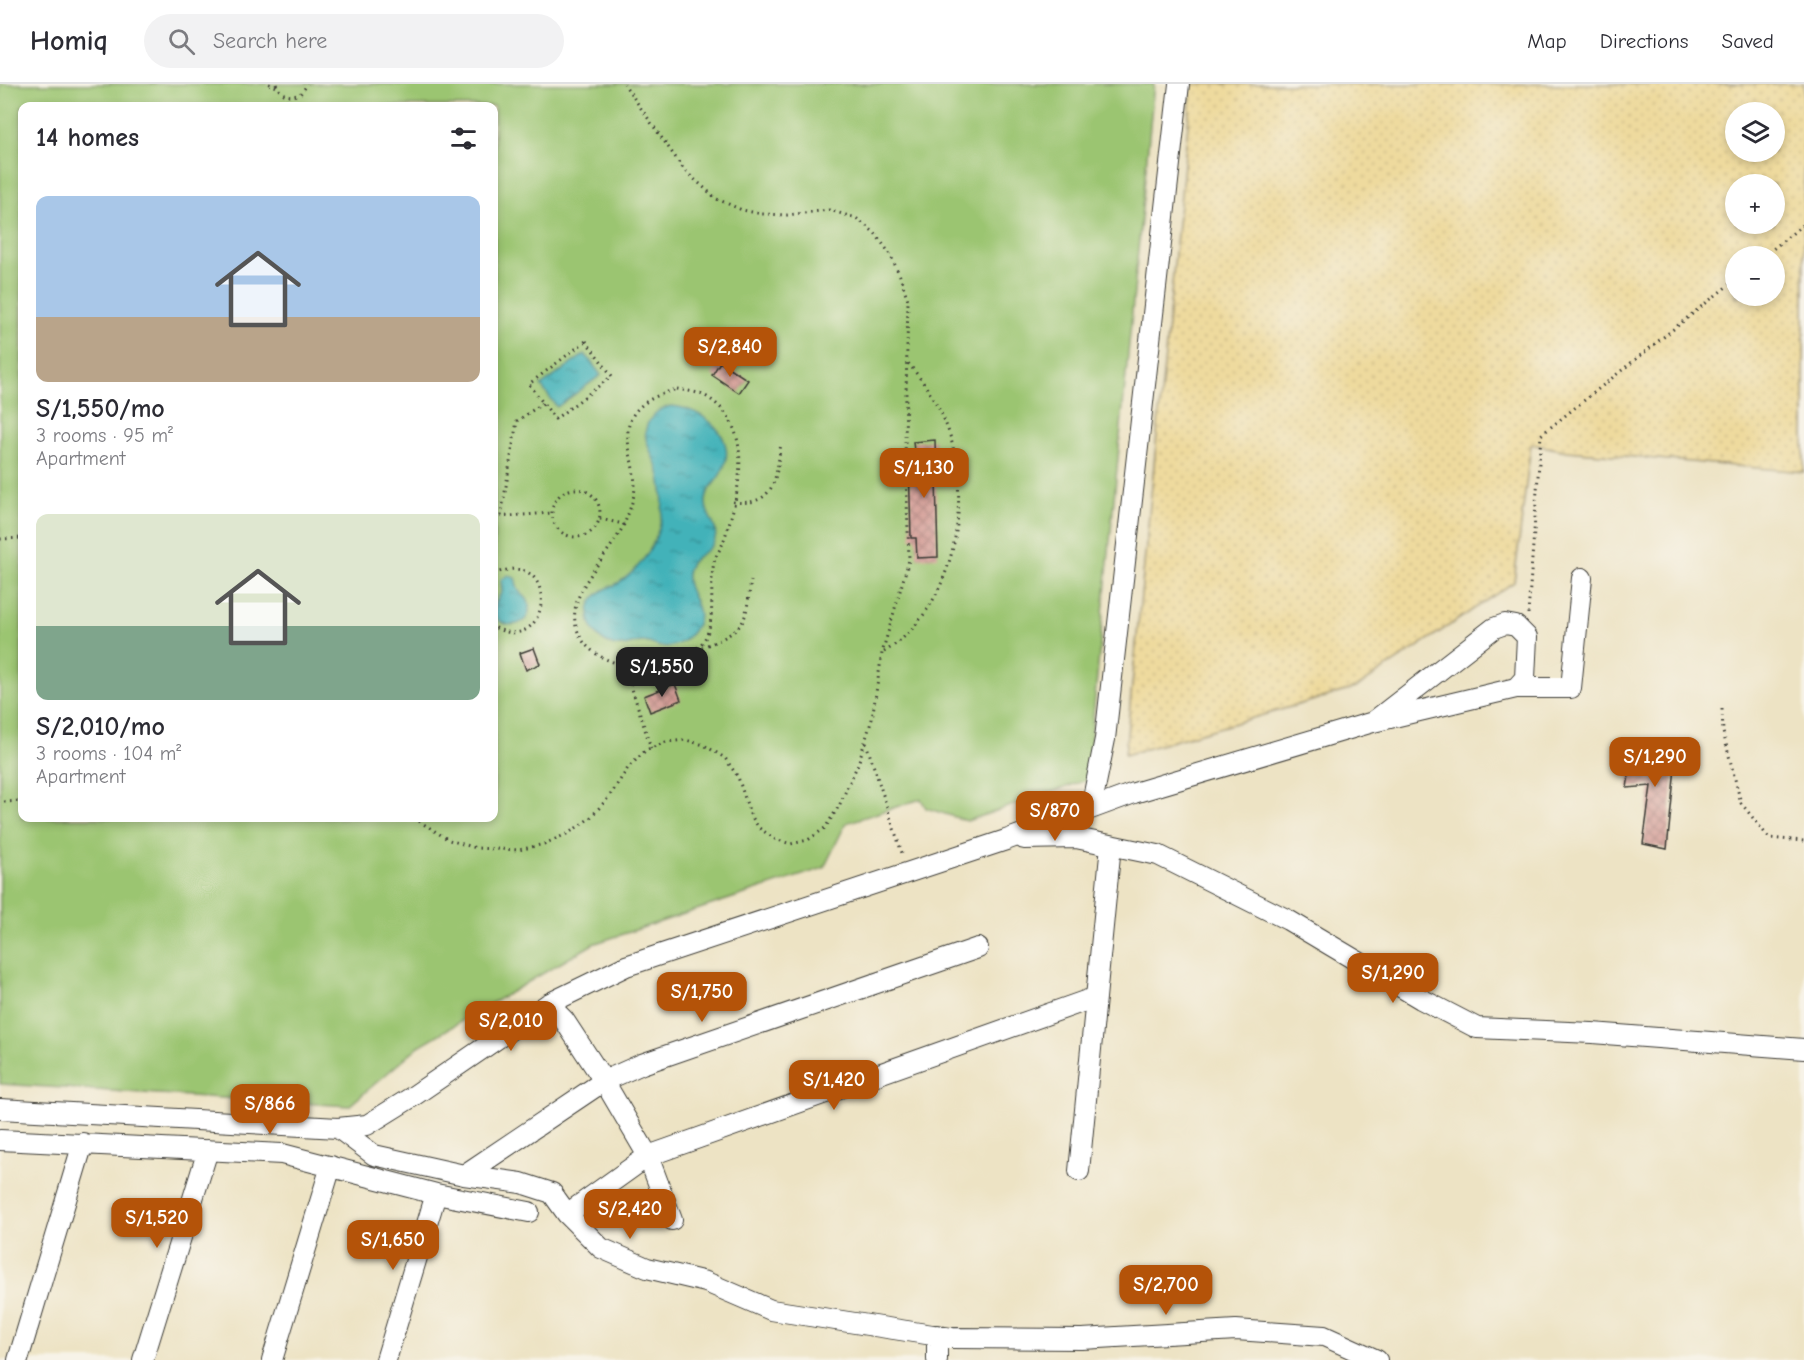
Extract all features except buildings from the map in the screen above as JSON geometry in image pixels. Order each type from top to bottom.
[{"type":"street","points":[[1092,808],[1105,739],[1179,84]]},
{"type":"street","points":[[0,1109],[338,1128],[367,1125],[548,1004],[626,966],[1006,840],[1134,793],[1373,722],[1516,688],[1571,688],[1582,578]]},
{"type":"street","points":[[1373,722],[1494,628],[1505,624],[1516,626],[1527,637],[1525,678],[1516,688]]},
{"type":"street","points":[[1006,840],[1077,838],[1158,855],[1288,920],[1421,999],[1477,1028],[1592,1033],[1804,1049]]},
{"type":"street","points":[[1079,1170],[1111,845]]},
{"type":"street","points":[[464,1175],[604,1081],[642,1064],[978,948]]},
{"type":"street","points":[[567,1214],[648,1156],[1096,997]]},
{"type":"street","points":[[548,1004],[564,1020],[604,1081],[648,1156],[672,1220]]},
{"type":"street","points":[[338,1128],[374,1155],[464,1175],[521,1183],[552,1192],[567,1214],[601,1248],[647,1268],[706,1282],[771,1310],[952,1338],[1082,1339],[1236,1330],[1324,1336],[1377,1360]]},
{"type":"street","points":[[0,1140],[282,1154],[436,1194],[529,1212]]},
{"type":"street","points":[[18,1360],[83,1143]]},
{"type":"street","points":[[143,1360],[208,1149]]},
{"type":"street","points":[[272,1360],[331,1166]]},
{"type":"street","points":[[386,1360],[436,1194]]},
{"type":"street","points":[[937,1335],[937,1360]]},
{"type":"path","points":[[269,84],[276,85],[284,95],[290,96],[300,94],[308,84]]},
{"type":"path","points":[[420,822],[449,840],[476,848],[519,850],[544,844],[569,833],[590,818],[609,796],[628,768],[646,750],[666,742],[686,740],[704,745],[725,758],[738,777],[750,814],[759,828],[775,839],[791,844],[808,840],[825,828],[839,806],[858,764],[872,719],[882,653],[909,560],[905,441],[908,300],[890,254],[875,233],[856,218],[829,210],[787,215],[762,214],[742,210],[717,199],[685,171],[624,84]]},
{"type":"path","points":[[287,102],[290,96]]},
{"type":"path","points":[[1776,246],[1804,224]]},
{"type":"path","points":[[1527,637],[1540,435],[1725,288]]},
{"type":"path","points":[[586,341],[612,376],[555,419],[543,403],[529,384],[586,341]]},
{"type":"path","points":[[882,653],[901,642],[929,606],[940,586],[949,560],[956,538],[958,519],[958,475],[954,450],[940,412],[923,382],[906,362]]},
{"type":"path","points":[[677,389],[707,396],[720,407],[730,420],[740,447],[740,462],[733,502],[722,544],[714,562],[710,626],[702,643],[688,654],[673,661],[625,666],[613,663],[590,650],[582,641],[574,621],[575,606],[579,594],[614,544],[632,502],[635,488],[627,436],[628,422],[639,407],[650,398],[677,389]]},
{"type":"path","points":[[501,516],[517,422],[543,403]]},
{"type":"path","points":[[733,502],[751,503],[771,491],[781,443]]},
{"type":"path","points":[[573,489],[588,491],[599,503],[600,519],[591,532],[576,537],[561,532],[556,526],[552,513],[554,503],[559,496],[573,489]]},
{"type":"path","points":[[498,516],[552,513]]},
{"type":"path","points":[[600,519],[624,524]]},
{"type":"path","points":[[0,539],[18,538]]},
{"type":"path","points":[[498,571],[514,569],[524,571],[532,577],[538,584],[542,604],[534,621],[526,628],[506,632],[498,629]]},
{"type":"path","points":[[694,649],[718,640],[738,627],[744,619],[751,581]]},
{"type":"path","points":[[625,666],[651,748]]},
{"type":"path","points":[[1722,709],[1723,732],[1741,803],[1769,838],[1804,841]]},
{"type":"path","points":[[865,741],[909,872]]},
{"type":"path","points":[[3,802],[18,801]]},
{"type":"sand","points":[[1192,84],[1804,84],[1804,472],[1567,451],[1531,444],[1514,582],[1356,688],[1125,755]]},
{"type":"green space","points":[[0,84],[1154,84],[1087,780],[967,821],[926,808],[921,799],[846,823],[824,868],[593,944],[419,1046],[349,1106],[0,1084]]},
{"type":"water","points":[[585,354],[601,375],[557,407],[541,386]]},
{"type":"water","points":[[671,406],[695,412],[706,419],[722,437],[726,448],[726,460],[721,473],[710,489],[706,500],[707,510],[715,529],[715,539],[710,547],[690,564],[688,569],[688,586],[699,617],[689,636],[675,645],[662,647],[639,642],[621,646],[612,645],[598,637],[590,623],[590,607],[600,592],[625,579],[636,568],[654,541],[661,520],[662,490],[658,469],[646,439],[646,431],[647,424],[654,415]]},
{"type":"water","points":[[508,575],[515,578],[518,589],[529,603],[528,616],[515,625],[506,624],[498,619],[498,600],[502,592],[501,580]]}]
